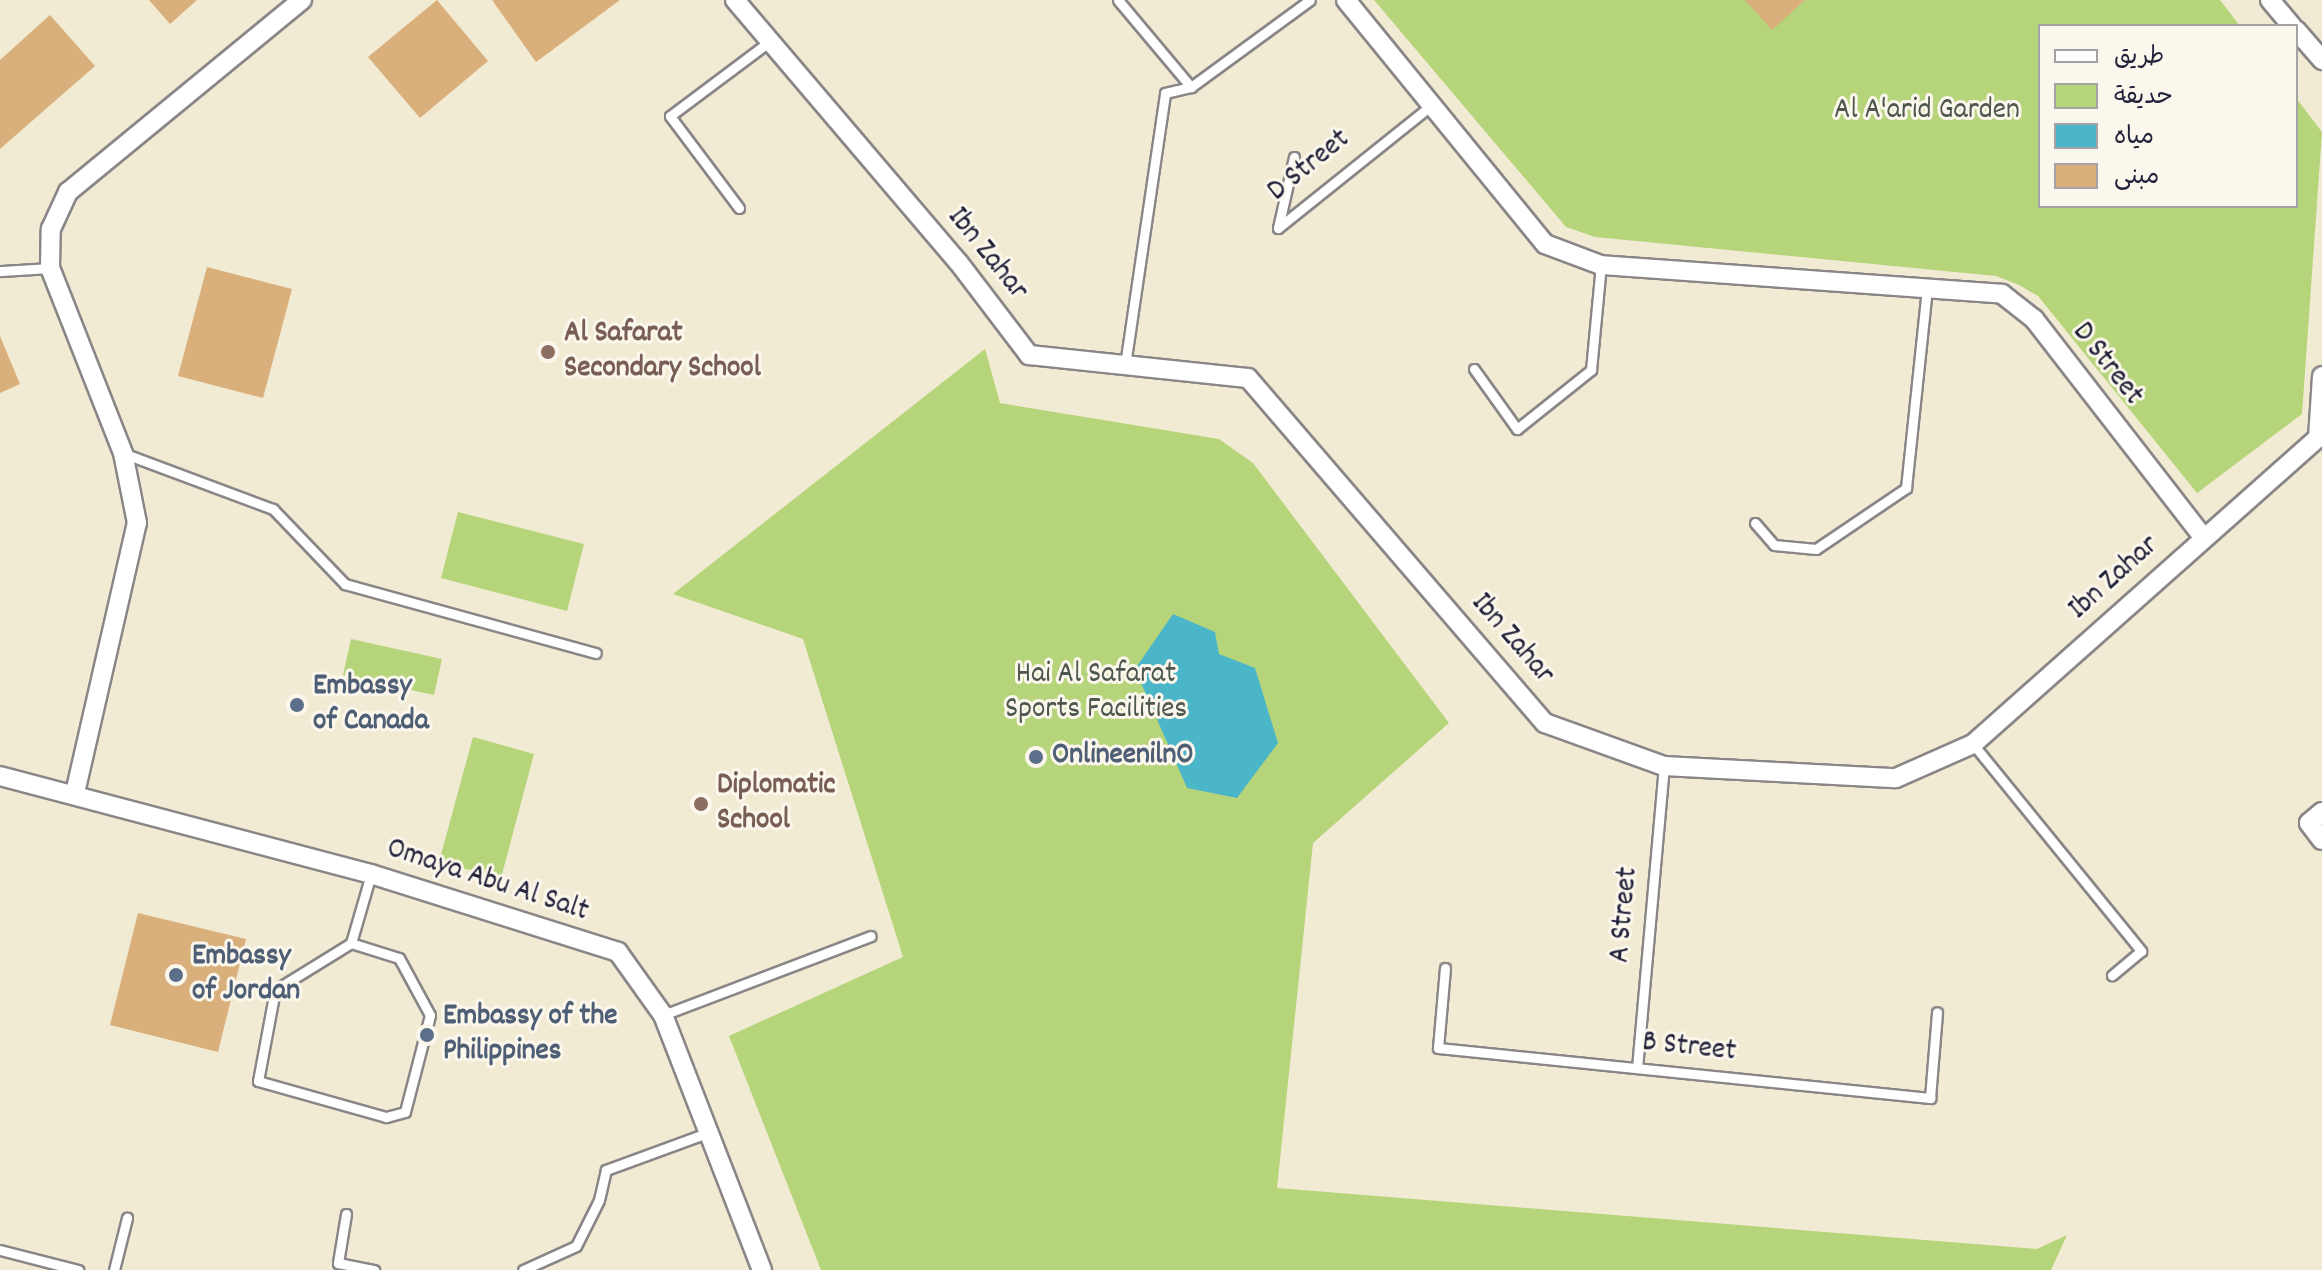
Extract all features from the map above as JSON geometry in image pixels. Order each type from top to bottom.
[{"type":"street","points":[[75,793],[137,523],[123,453],[50,268],[51,229],[68,192],[302,0]]},
{"type":"street","name":"Ibn Zahar","points":[[735,0],[959,263],[1029,355],[1248,378],[1545,723],[1664,766],[1896,778],[1973,744],[2203,537],[2320,441],[2322,376]]},
{"type":"street","name":"D Street","points":[[1346,0],[1545,244],[1601,265],[2002,294],[2034,319],[2203,537]]},
{"type":"street","points":[[2270,0],[2291,24]]},
{"type":"street","points":[[2298,33],[2322,60]]},
{"type":"street","name":"Omaya Abu Al Salt","points":[[0,776],[75,793],[371,874],[618,952],[663,1015],[762,1270]]},
{"type":"street","points":[[2322,812],[2309,823],[2322,840]]},
{"type":"lane","points":[[1118,0],[1191,87]]},
{"type":"lane","points":[[1125,365],[1165,93],[1191,87],[1310,0]]},
{"type":"lane","points":[[739,208],[670,116],[769,42]]},
{"type":"lane","name":"D Street","points":[[1294,157],[1278,228],[1433,104]]},
{"type":"lane","points":[[1474,369],[1517,429],[1591,370],[1601,265]]},
{"type":"lane","points":[[0,271],[50,268]]},
{"type":"lane","points":[[1755,523],[1774,545],[1816,549],[1906,488],[1927,287]]},
{"type":"lane","points":[[123,453],[273,509],[345,584],[596,653]]},
{"type":"lane","points":[[1973,744],[2141,951],[2112,975]]},
{"type":"lane","name":"A Street","points":[[1637,1068],[1664,766]]},
{"type":"lane","points":[[351,943],[399,958],[430,1015],[405,1112],[386,1117],[258,1081],[275,990],[351,943],[371,874]]},
{"type":"lane","points":[[663,1015],[871,936]]},
{"type":"lane","name":"B Street","points":[[1445,968],[1438,1048],[1930,1098],[1937,1012]]},
{"type":"lane","points":[[523,1270],[576,1246],[599,1200],[606,1170],[707,1133]]},
{"type":"lane","points":[[346,1214],[338,1263],[374,1270]]},
{"type":"lane","points":[[114,1270],[127,1218]]},
{"type":"lane","points":[[0,1250],[78,1270]]},
{"type":"green space","name":"Al A'arid Garden","points":[[1374,0],[2220,0],[2238,24],[2038,24],[2038,208],[2298,208],[2298,101],[2322,132],[2302,414],[2197,493],[2038,296],[2019,285],[1996,276],[1595,237],[1566,227]]},
{"type":"green space","name":"Hai Al Safarat Sports Facilities","points":[[985,349],[1000,403],[1219,439],[1253,463],[1449,723],[1313,843],[1277,1188],[2037,1249],[2067,1235],[2051,1270],[821,1270],[729,1036],[903,957],[803,639],[673,594]]},
{"type":"green space","points":[[458,512],[584,544],[567,611],[441,578]]},
{"type":"green space","points":[[351,639],[442,659],[434,695],[343,675]]},
{"type":"green space","points":[[473,737],[534,754],[501,878],[439,862]]},
{"type":"water","points":[[1173,614],[1215,632],[1219,654],[1255,668],[1278,743],[1237,798],[1187,788],[1135,669]]},
{"type":"building","points":[[149,0],[197,0],[170,24]]},
{"type":"building","points":[[437,0],[488,61],[420,118],[368,57]]},
{"type":"building","points":[[492,0],[620,0],[536,62]]},
{"type":"building","points":[[1745,0],[1805,0],[1772,30]]},
{"type":"building","points":[[50,15],[95,66],[0,149],[0,60]]},
{"type":"building","points":[[207,267],[292,289],[263,398],[178,376]]},
{"type":"building","points":[[0,336],[20,384],[0,393]]},
{"type":"building","points":[[138,913],[246,939],[218,1052],[110,1025]]},
{"type":"place","name":"Al Safarat Secondary School","points":[[548,352]]},
{"type":"place","name":"Embassy of Canada","points":[[297,705]]},
{"type":"place","name":"OnlineenilnO","points":[[1036,757]]},
{"type":"place","name":"Diplomatic School","points":[[701,804]]},
{"type":"place","name":"Embassy of Jordan","points":[[176,975]]},
{"type":"place","name":"Embassy of the Philippines","points":[[427,1035]]}]
